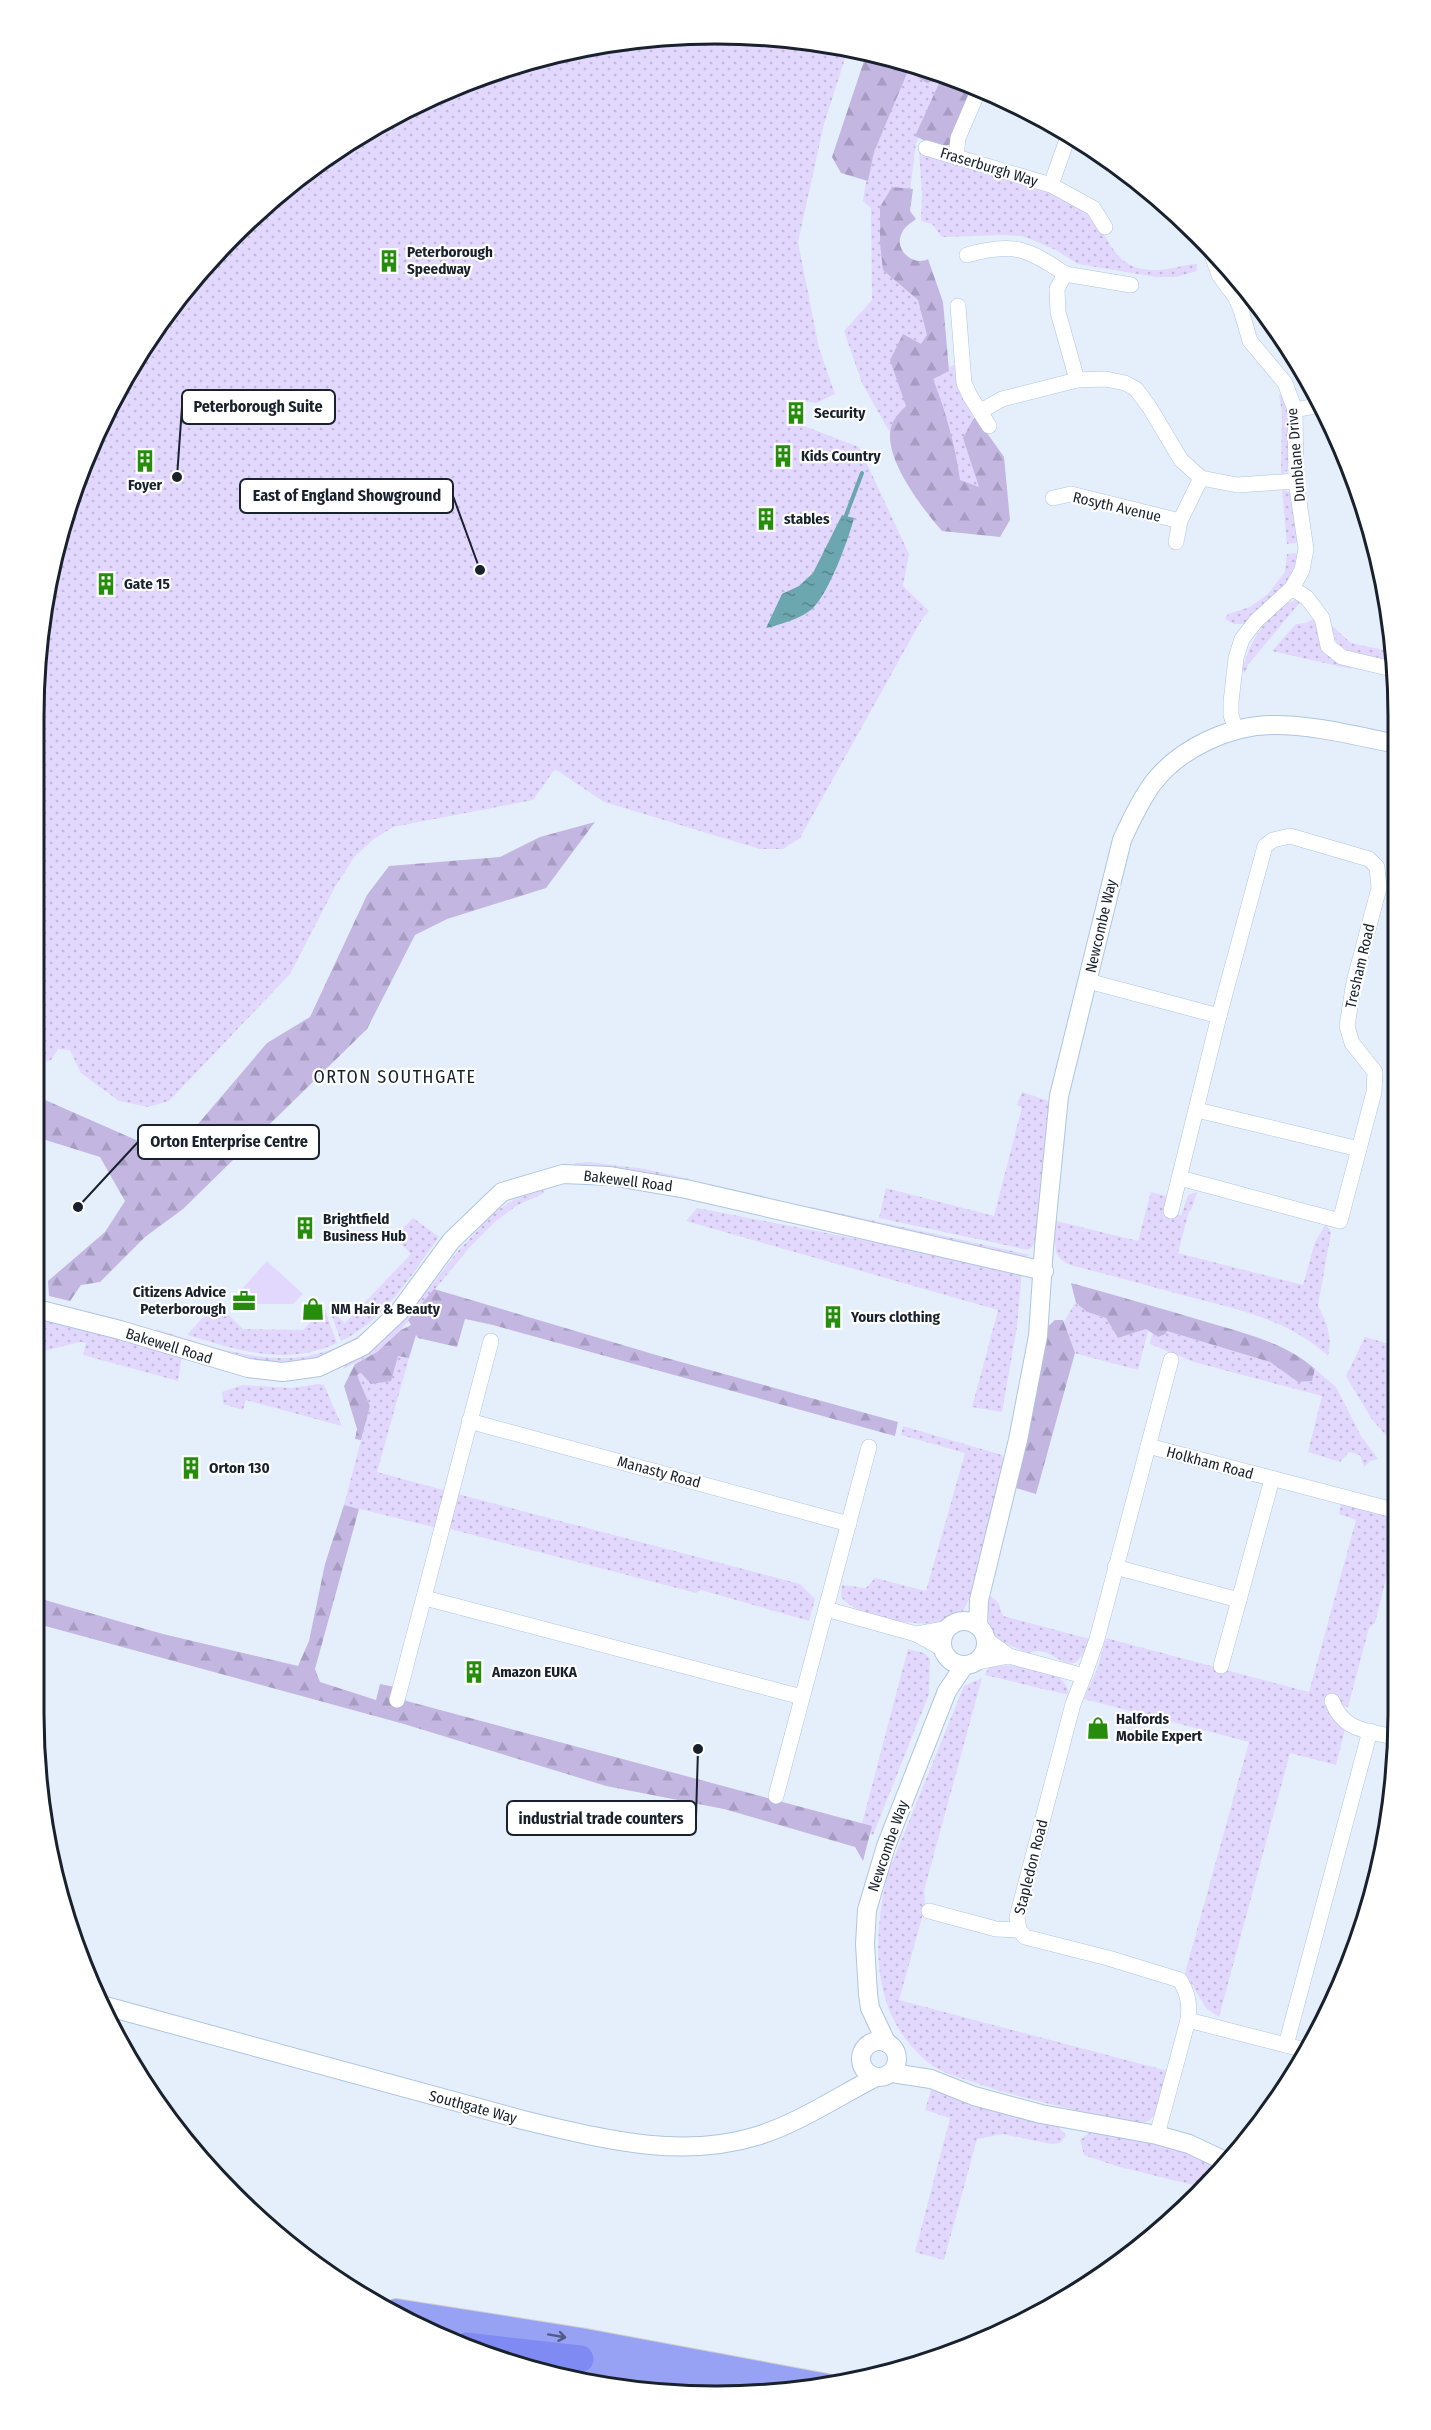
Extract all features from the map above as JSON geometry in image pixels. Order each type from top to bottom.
[{"type":"highway","points":[[411,2313],[580,2340],[801,2381]]},
{"type":"highway","points":[[459,2336],[721,2386]]},
{"type":"highway","points":[[495,2349],[580,2359]]},
{"type":"street","points":[[956,157],[958,138],[976,96]]},
{"type":"street","name":"Fraserburgh Way","points":[[1051,186],[1066,143]]},
{"type":"street","name":"Fraserburgh Way","points":[[927,148],[1051,186],[1078,199],[1102,215]]},
{"type":"street","points":[[967,255],[992,248],[1021,249],[1046,261],[1065,274],[1131,285]]},
{"type":"street","name":"Dunblane Drive","points":[[1216,267],[1219,275],[1236,298],[1250,341],[1285,383],[1295,410],[1296,481],[1306,549],[1302,570],[1292,588],[1256,621],[1242,639],[1236,658],[1231,702],[1231,715],[1236,730]]},
{"type":"street","points":[[1065,274],[1058,289],[1058,312],[1077,380]]},
{"type":"street","points":[[958,306],[964,383],[989,426]]},
{"type":"street","points":[[981,411],[1002,399],[1077,380],[1106,379],[1125,383],[1136,389],[1181,460],[1201,478],[1237,485],[1296,481]]},
{"type":"street","points":[[1295,410],[1312,407]]},
{"type":"street","name":"Rosyth Avenue","points":[[1176,542],[1180,521],[1201,478]]},
{"type":"street","name":"Rosyth Avenue","points":[[1053,498],[1071,494],[1180,521]]},
{"type":"street","points":[[1292,588],[1307,598],[1322,618],[1328,646],[1342,657],[1386,667]]},
{"type":"street","name":"Newcombe Way","points":[[969,1628],[979,1600],[1018,1440],[1038,1336],[1059,1096],[1122,840],[1133,814],[1154,782],[1178,758],[1209,740],[1236,730],[1272,725],[1313,728],[1388,742]]},
{"type":"street","name":"Tresham Road","points":[[1171,1211],[1219,1016],[1266,846],[1273,840],[1290,836],[1368,859],[1377,867],[1379,888],[1354,982],[1347,1026],[1352,1043],[1375,1072],[1374,1092],[1340,1221],[1180,1178]]},
{"type":"street","points":[[1088,981],[1219,1016]]},
{"type":"street","points":[[1197,1110],[1359,1149]]},
{"type":"street","name":"Bakewell Road","points":[[44,1311],[120,1330],[248,1368],[283,1372],[319,1367],[363,1346],[399,1312],[451,1241],[502,1192],[563,1174],[610,1176],[686,1189],[1044,1271]]},
{"type":"street","points":[[397,1700],[491,1341]]},
{"type":"street","name":"Holkham Road","points":[[1084,1676],[1097,1640],[1171,1360]]},
{"type":"street","name":"Manasty Road","points":[[469,1421],[849,1524]]},
{"type":"street","name":"Holkham Road","points":[[1148,1446],[1388,1509]]},
{"type":"street","points":[[776,1796],[869,1447]]},
{"type":"street","name":"Holkham Road","points":[[1221,1666],[1272,1479]]},
{"type":"street","points":[[1115,1567],[1239,1600]]},
{"type":"street","points":[[425,1598],[802,1697]]},
{"type":"street","points":[[826,1610],[916,1634],[958,1659],[1009,1656],[1084,1676]]},
{"type":"street","points":[[916,1634],[969,1628],[1009,1656]]},
{"type":"street","points":[[958,1659],[984,1654],[969,1628]]},
{"type":"street","points":[[958,1659],[942,1641],[969,1628]]},
{"type":"street","name":"Newcombe Way","points":[[863,2055],[870,2008],[865,1944],[867,1910],[887,1845],[958,1659]]},
{"type":"street","name":"Stapledon Road","points":[[1084,1676],[1072,1704],[1017,1917],[1019,1930],[1025,1936],[1180,1980],[1190,2007],[1157,2135]]},
{"type":"street","points":[[1332,1701],[1337,1714],[1346,1724],[1387,1736]]},
{"type":"street","points":[[1286,2045],[1370,1731]]},
{"type":"street","points":[[929,1911],[996,1929],[1019,1930]]},
{"type":"street","name":"Southgate Way","points":[[111,2008],[523,2120],[589,2136],[665,2148],[715,2147],[758,2136],[818,2109],[844,2093],[884,2075]]},
{"type":"street","name":"Newcombe Way","points":[[870,2008],[891,2048],[931,2079],[974,2096],[1041,2114],[1157,2135],[1189,2144],[1220,2159]]},
{"type":"street","points":[[1188,2020],[1298,2048]]},
{"type":"street","points":[[874,2041],[891,2048],[897,2064],[884,2075],[866,2072],[863,2055],[874,2041]]},
{"type":"street","name":"Southgate Way","points":[[844,2093],[863,2055]]},
{"type":"street","name":"Newcombe Way","points":[[884,2075],[931,2079]]},
{"type":"shaded area","points":[[672,45],[759,45],[846,56],[824,124],[798,242],[819,348],[835,394],[816,403],[803,401],[800,419],[804,426],[859,447],[909,554],[903,586],[929,611],[922,619],[800,838],[783,849],[760,849],[604,802],[555,769],[533,800],[393,827],[374,839],[355,856],[335,887],[290,974],[169,1101],[148,1107],[119,1101],[81,1073],[70,1050],[58,1049],[51,1060],[44,1063],[44,716],[49,628],[56,584],[79,499],[113,418],[134,379],[182,306],[240,240],[306,182],[342,157],[418,113],[499,79],[584,56]]},
{"type":"shaded area","points":[[907,71],[943,83],[916,143],[910,191],[882,208],[921,299],[930,335],[909,407],[889,431],[862,383],[844,331],[872,300],[871,208],[863,201],[870,166],[887,117]]},
{"type":"shaded area","points":[[919,151],[1078,203],[1089,211],[1119,257],[1137,268],[1156,270],[1197,264],[1197,271],[1176,277],[1156,277],[1078,264],[1056,250],[1023,236],[942,237],[932,224],[921,221]]},
{"type":"shaded area","points":[[956,364],[963,394],[976,424],[984,489],[959,489],[928,376]]},
{"type":"shaded area","points":[[1284,394],[1289,414],[1289,464],[1287,471],[1281,475],[1282,412],[1279,395]]},
{"type":"shaded area","points":[[1282,489],[1292,494],[1300,539],[1296,543],[1287,544]]},
{"type":"shaded area","points":[[1295,553],[1299,557],[1290,578],[1270,602],[1246,624],[1234,624],[1225,619],[1228,614],[1250,607],[1268,594],[1285,572],[1287,554]]},
{"type":"shaded area","points":[[1297,599],[1301,601],[1248,665],[1245,673],[1242,670],[1245,659],[1261,628],[1277,611]]},
{"type":"shaded area","points":[[1316,618],[1336,662],[1352,667],[1351,669],[1272,651],[1296,624]]},
{"type":"shaded area","points":[[1330,624],[1351,643],[1384,650],[1385,662],[1355,656],[1338,646]]},
{"type":"shaded area","points":[[1022,1092],[1049,1101],[1051,1111],[1036,1241],[1032,1247],[1028,1250],[879,1218],[886,1188],[994,1216],[1022,1107],[1017,1105]]},
{"type":"shaded area","points":[[589,1162],[645,1169],[689,1179],[683,1182],[579,1168],[574,1163]]},
{"type":"shaded area","points":[[543,1190],[544,1193],[516,1206],[497,1220],[470,1247],[401,1330],[377,1352],[343,1369],[346,1363],[369,1350],[404,1320],[458,1251],[495,1212],[513,1200]]},
{"type":"shaded area","points":[[1151,1192],[1170,1197],[1168,1213],[1181,1216],[1188,1195],[1197,1192],[1191,1211],[1189,1211],[1178,1253],[1303,1285],[1315,1242],[1326,1224],[1331,1233],[1318,1305],[1327,1325],[1330,1343],[1328,1356],[1296,1333],[1261,1317],[1070,1265],[1059,1257],[1055,1247],[1056,1221],[1138,1241]]},
{"type":"shaded area","points":[[811,1207],[1030,1255],[1022,1258],[810,1211]]},
{"type":"shaded area","points":[[697,1208],[1022,1271],[1017,1327],[1002,1412],[972,1407],[998,1310],[686,1221]]},
{"type":"shaded area","points":[[413,1218],[439,1237],[384,1309],[357,1332],[341,1341],[329,1308],[345,1323],[411,1254],[394,1237]]},
{"type":"shaded area","points":[[267,1261],[303,1294],[293,1304],[256,1304],[241,1290]]},
{"type":"shaded area","points":[[419,1281],[362,1340],[318,1361],[268,1365],[157,1332],[156,1329],[209,1346],[262,1357],[289,1358],[315,1354],[341,1346],[366,1330]]},
{"type":"shaded area","points":[[216,1303],[243,1329],[303,1330],[324,1308],[337,1343],[299,1354],[262,1354],[187,1335]]},
{"type":"shaded area","points":[[1075,1303],[1087,1312],[1106,1318],[1118,1338],[1146,1329],[1148,1331],[1138,1370],[1074,1353],[1064,1322]]},
{"type":"shaded area","points":[[44,1319],[182,1356],[178,1381],[83,1355],[86,1343],[80,1342],[44,1351]]},
{"type":"shaded area","points":[[1167,1331],[1270,1362],[1298,1382],[1312,1381],[1315,1369],[1336,1387],[1361,1436],[1378,1459],[1370,1461],[1364,1467],[1360,1455],[1349,1452],[1340,1462],[1308,1452],[1322,1396],[1194,1362],[1150,1344],[1152,1334],[1158,1337]]},
{"type":"shaded area","points":[[1365,1337],[1388,1343],[1388,1438],[1371,1418],[1346,1376]]},
{"type":"shaded area","points":[[398,1356],[409,1358],[377,1472],[447,1491],[437,1528],[344,1505],[370,1406],[357,1375]]},
{"type":"shaded area","points":[[242,1385],[291,1388],[324,1385],[342,1426],[246,1400],[243,1410],[223,1404],[222,1392]]},
{"type":"shaded area","points":[[903,1426],[1002,1455],[1005,1470],[972,1593],[965,1608],[957,1617],[944,1622],[912,1623],[875,1616],[860,1611],[841,1597],[842,1585],[866,1588],[875,1578],[926,1591],[965,1453],[901,1435]]},
{"type":"shaded area","points":[[458,1494],[800,1584],[815,1599],[809,1621],[701,1590],[696,1593],[450,1529]]},
{"type":"shaded area","points":[[1342,1501],[1388,1514],[1388,1570],[1375,1623],[1369,1628],[1348,1707],[1326,1701],[1330,1715],[1345,1730],[1336,1765],[1290,1753],[1219,2017],[1206,2008],[1185,1973],[1249,1742],[1084,1699],[1097,1669],[1106,1638],[1309,1692],[1356,1520],[1339,1514]]},
{"type":"shaded area","points":[[987,1593],[998,1602],[1003,1616],[1090,1639],[1083,1654],[1076,1662],[1069,1664],[1048,1653],[1039,1651],[1029,1653],[998,1639],[991,1628]]},
{"type":"shaded area","points":[[908,1649],[924,1653],[930,1659],[929,1694],[873,1835],[860,1831]]},
{"type":"shaded area","points":[[1016,1665],[1049,1672],[1062,1680],[1069,1695],[985,1675],[989,1667]]},
{"type":"shaded area","points":[[982,1678],[924,1891],[925,1907],[899,2000],[1168,2071],[1158,2110],[1148,2121],[1140,2124],[1017,2095],[962,2079],[941,2070],[923,2058],[906,2039],[893,2018],[885,1996],[878,1949],[879,1924],[887,1875],[964,1686]]},
{"type":"shaded area","points":[[931,2090],[1057,2126],[1066,2135],[1060,2143],[1051,2144],[1003,2134],[977,2139],[944,2260],[915,2252],[950,2118],[925,2110]]},
{"type":"shaded area","points":[[1093,2130],[1143,2140],[1216,2164],[1195,2186],[1116,2166],[1084,2155],[1080,2140]]},
{"type":"green space","points":[[864,60],[908,72],[874,152],[868,181],[841,173],[832,157]]},
{"type":"green space","points":[[910,72],[936,80],[927,83]]},
{"type":"green space","points":[[940,82],[969,94],[964,104],[958,143],[938,147],[915,136]]},
{"type":"green space","points":[[892,187],[913,189],[910,211],[916,219],[903,231],[900,245],[911,259],[922,261],[928,259],[943,302],[949,371],[933,379],[950,429],[960,480],[979,487],[963,438],[975,416],[1004,457],[1010,520],[1000,537],[942,531],[924,509],[904,478],[891,447],[890,432],[894,420],[906,406],[890,360],[903,334],[921,344],[927,335],[918,300],[883,270],[880,207]]},
{"type":"green space","points":[[595,822],[546,888],[447,919],[415,935],[367,1029],[183,1209],[145,1237],[100,1282],[81,1285],[70,1301],[49,1296],[48,1281],[105,1232],[125,1201],[100,1157],[44,1140],[44,1100],[152,1147],[181,1144],[267,1043],[310,1017],[367,895],[389,866],[500,857],[540,837]]},
{"type":"green space","points":[[1071,1283],[1266,1340],[1292,1352],[1315,1369],[1312,1381],[1298,1382],[1270,1362],[1167,1331],[1158,1337],[1146,1329],[1118,1338],[1106,1318],[1087,1312],[1076,1303]]},
{"type":"green space","points":[[434,1289],[663,1357],[898,1422],[895,1436],[465,1319],[457,1347],[418,1338],[416,1335],[409,1358],[398,1356],[391,1381],[371,1384],[361,1373],[357,1375],[370,1406],[361,1440],[355,1439],[357,1429],[344,1386],[355,1364],[377,1352],[401,1330],[411,1325],[408,1320]]},
{"type":"green space","points":[[1055,1320],[1063,1320],[1075,1353],[1036,1494],[1013,1487],[1045,1329]]},
{"type":"green space","points":[[344,1505],[359,1509],[315,1669],[320,1682],[376,1700],[380,1684],[395,1687],[392,1697],[872,1826],[863,1861],[855,1847],[724,1809],[606,1786],[404,1724],[44,1626],[44,1600],[163,1634],[298,1666],[309,1641],[325,1564]]},
{"type":"water","points":[[842,515],[854,518],[837,566],[819,600],[803,615],[766,628],[782,594],[799,586],[813,573]]},
{"type":"waterway","points":[[845,518],[862,473]]},
{"type":"place","name":"Peterborough Speedway","points":[[389,261]]},
{"type":"place","name":"Security","points":[[796,413]]},
{"type":"place","name":"Kids Country","points":[[783,456]]},
{"type":"place","name":"Foyer","points":[[145,461]]},
{"type":"place","name":"Peterborough Suite","points":[[177,477]]},
{"type":"place","name":"stables","points":[[766,519]]},
{"type":"place","name":"East of England Showground","points":[[480,570]]},
{"type":"place","name":"Gate 15","points":[[106,584]]},
{"type":"place","name":"Orton Enterprise Centre","points":[[78,1207]]},
{"type":"place","name":"Brightfield Business Hub","points":[[305,1228]]},
{"type":"place","name":"Citizens Advice Peterborough","points":[[244,1301]]},
{"type":"place","name":"NM Hair & Beauty","points":[[313,1309]]},
{"type":"place","name":"Yours clothing","points":[[833,1317]]},
{"type":"place","name":"Orton 130","points":[[191,1468]]},
{"type":"place","name":"Amazon EUKA","points":[[474,1672]]},
{"type":"place","name":"Halfords Mobile Expert","points":[[1098,1728]]},
{"type":"place","name":"industrial trade counters","points":[[698,1749]]},
{"type":"district","name":"ORTON SOUTHGATE","points":[[395,1077]]}]
